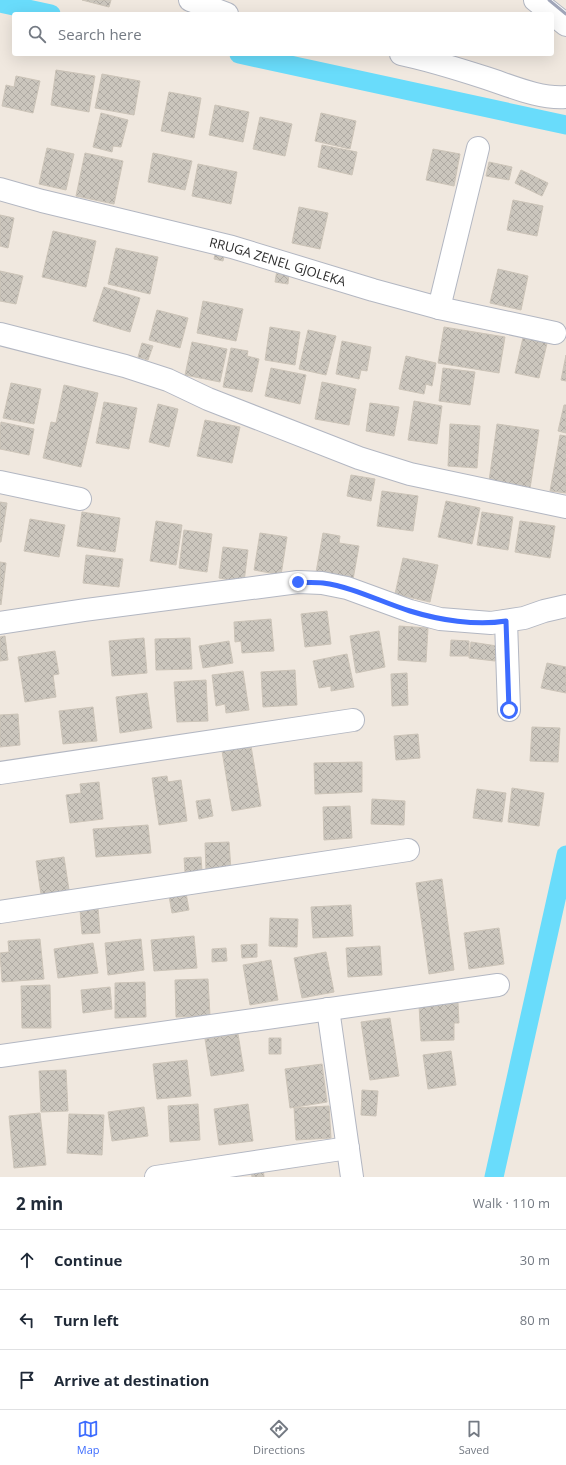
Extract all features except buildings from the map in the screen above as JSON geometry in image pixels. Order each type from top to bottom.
[{"type":"street","points":[[190,0],[222,12]]},
{"type":"street","points":[[535,0],[550,12]]},
{"type":"street","points":[[554,15],[566,25]]},
{"type":"street","points":[[410,56],[437,62],[541,95],[566,97]]},
{"type":"street","points":[[440,308],[478,148]]},
{"type":"street","name":"RRUGA ZENEL GJOLEKA","points":[[0,189],[49,203],[232,247],[373,290],[440,308],[555,332]]},
{"type":"street","points":[[0,334],[125,366],[168,380],[208,399],[352,455],[402,472],[566,508]]},
{"type":"street","points":[[0,482],[80,500]]},
{"type":"street","points":[[0,623],[298,582],[322,583],[347,588],[410,611],[440,619],[492,623],[524,618],[544,611],[566,606]]},
{"type":"street","points":[[506,621],[509,710]]},
{"type":"street","points":[[0,773],[353,720]]},
{"type":"street","points":[[0,912],[408,850]]},
{"type":"street","points":[[0,1056],[498,984]]},
{"type":"street","points":[[328,1009],[352,1177]]},
{"type":"street","points":[[156,1177],[348,1148]]},
{"type":"waterway","points":[[0,3],[42,12]]},
{"type":"waterway","points":[[248,56],[566,125]]},
{"type":"waterway","points":[[494,1177],[566,855]]},
{"type":"railway","points":[[549,0],[566,14]]},
{"type":"route","points":[[298,582],[322,583],[347,588],[410,611],[440,619],[492,623],[506,621],[509,710]]}]
